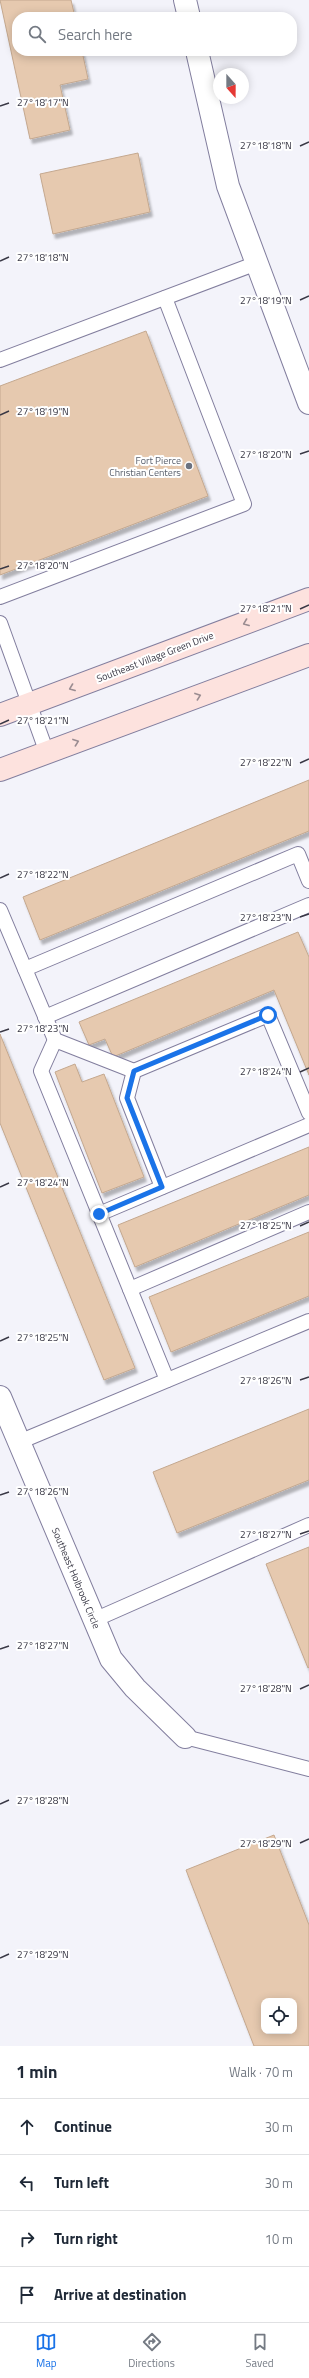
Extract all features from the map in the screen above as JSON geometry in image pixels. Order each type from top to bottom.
[{"type":"street","points":[[185,0],[188,12]]},
{"type":"street","points":[[198,56],[228,186],[309,402]]},
{"type":"street","name":"Southeast Village Green Drive","points":[[0,716],[309,599]]},
{"type":"street","points":[[0,770],[309,655]]},
{"type":"street","name":"Southeast Holbrook Circle","points":[[0,1397],[111,1659],[135,1688],[185,1737]]},
{"type":"lane","points":[[0,360],[257,263]]},
{"type":"lane","points":[[0,597],[244,504],[165,298]]},
{"type":"lane","points":[[0,623],[47,753]]},
{"type":"lane","points":[[25,969],[298,854],[309,881]]},
{"type":"lane","points":[[45,1017],[309,905]]},
{"type":"lane","points":[[0,910],[55,1040],[134,1071],[268,1015],[309,1113]]},
{"type":"lane","points":[[55,1040],[41,1071],[167,1380]]},
{"type":"lane","points":[[134,1071],[127,1098],[162,1187]]},
{"type":"lane","points":[[99,1214],[309,1125]]},
{"type":"lane","points":[[130,1289],[309,1212]]},
{"type":"lane","points":[[19,1442],[309,1321]]},
{"type":"lane","points":[[94,1620],[309,1525]]},
{"type":"lane","points":[[185,1737],[309,1769]]},
{"type":"building","points":[[0,0],[71,0],[74,12],[12,12],[12,56]]},
{"type":"building","points":[[12,56],[83,56],[88,79],[60,85],[70,130],[30,139]]},
{"type":"building","points":[[138,153],[150,212],[53,234],[40,174]]},
{"type":"building","points":[[146,331],[208,496],[0,575],[0,386]]},
{"type":"building","points":[[309,780],[309,831],[40,940],[23,897]]},
{"type":"building","points":[[298,932],[309,957],[309,1075],[274,990],[113,1057],[105,1039],[89,1045],[79,1022]]},
{"type":"building","points":[[0,1034],[135,1368],[104,1380],[0,1123]]},
{"type":"building","points":[[75,1064],[82,1082],[104,1074],[144,1177],[102,1193],[55,1072]]},
{"type":"building","points":[[309,1147],[309,1195],[135,1267],[118,1225]]},
{"type":"building","points":[[309,1232],[309,1296],[171,1352],[149,1297]]},
{"type":"building","points":[[309,1409],[309,1480],[177,1533],[153,1472]]},
{"type":"building","points":[[309,1547],[309,1667],[308,1668],[266,1564]]},
{"type":"building","points":[[274,1835],[309,1925],[309,2046],[254,2046],[186,1870]]},
{"type":"place","name":"Fort Pierce Christian Centers","points":[[189,466]]},
{"type":"route","points":[[99,1214],[162,1187],[127,1098],[134,1071],[268,1015]]}]
